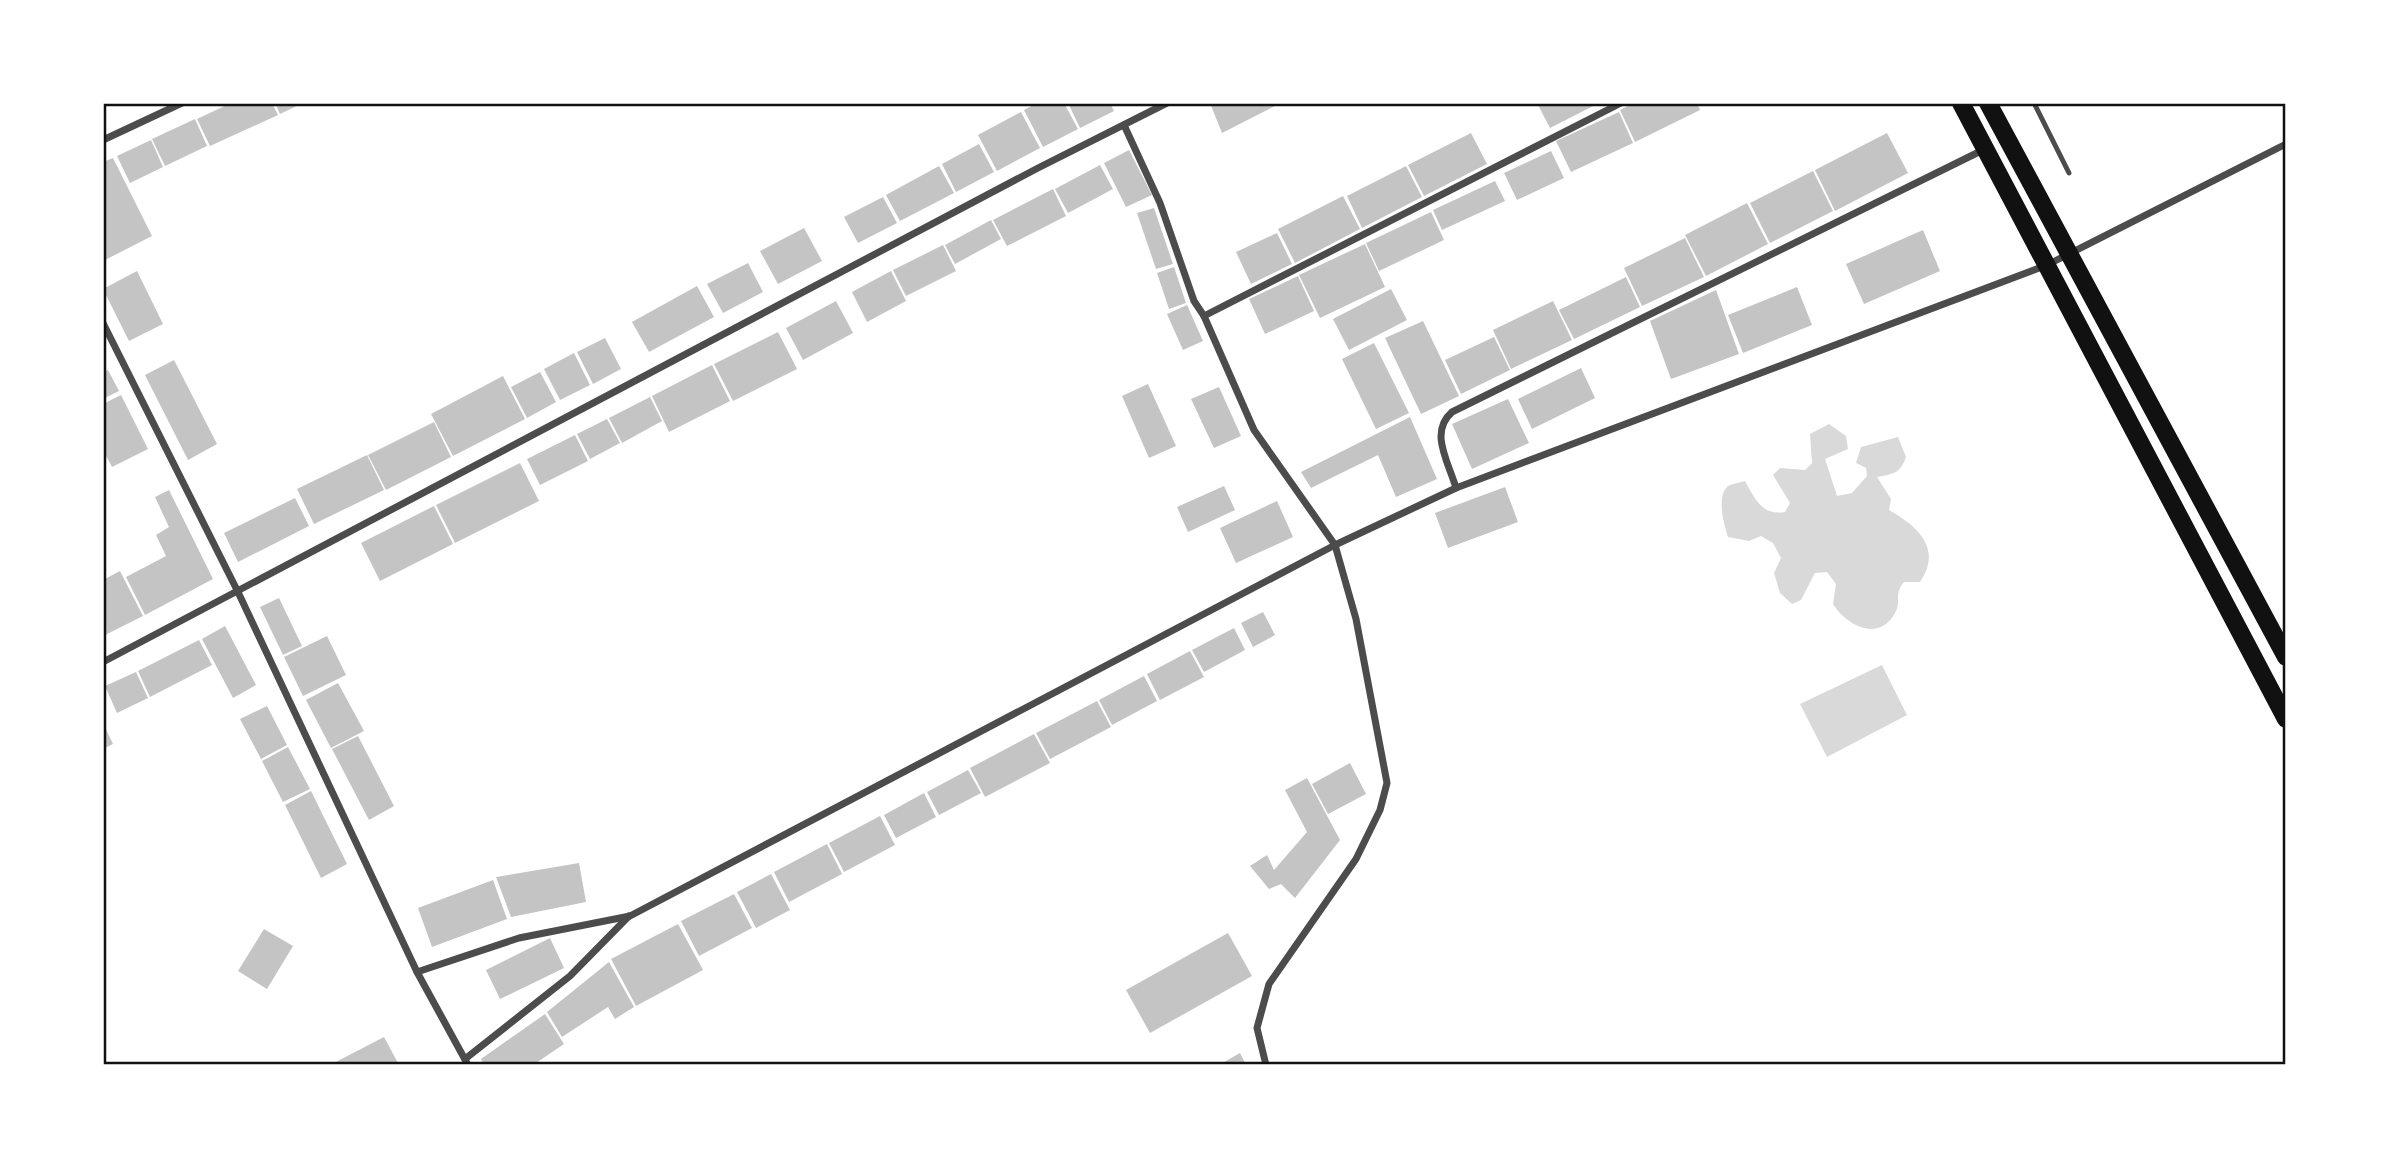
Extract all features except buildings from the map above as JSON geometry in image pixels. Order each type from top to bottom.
[{"type":"main road","points":[[1961,103],[2286,719]]},
{"type":"main road","points":[[1988,103],[2286,657]]},
{"type":"street","points":[[103,140],[183,103]]},
{"type":"street","points":[[103,662],[1167,103]]},
{"type":"street","points":[[1203,316],[1621,103]]},
{"type":"street","points":[[1124,125],[1160,203],[1194,301],[1254,430],[1335,545],[1356,619],[1387,783],[1380,810],[1356,859],[1269,984],[1257,1028],[1266,1065]]},
{"type":"street","points":[[417,972],[519,938],[630,916],[1335,545],[1456,488],[2047,265],[2286,144]]},
{"type":"street","points":[[1456,488],[1439,431],[1442,420],[1452,412],[1985,149]]},
{"type":"street","points":[[103,323],[238,592],[417,972],[467,1062],[570,976],[630,916]]},
{"type":"lane","points":[[2034,103],[2069,173]]},
{"type":"shaded area","points":[[1829,424],[1846,436],[1848,449],[1825,459],[1837,496],[1852,493],[1867,476],[1866,468],[1856,463],[1861,447],[1898,437],[1906,457],[1901,467],[1895,472],[1877,477],[1891,499],[1889,510],[1909,523],[1924,539],[1928,548],[1929,559],[1920,582],[1904,582],[1898,594],[1895,613],[1888,622],[1872,629],[1854,624],[1839,612],[1833,604],[1836,584],[1827,572],[1815,573],[1801,600],[1792,604],[1780,593],[1774,573],[1781,558],[1773,543],[1761,536],[1749,541],[1728,537],[1722,511],[1724,491],[1728,486],[1745,481],[1765,509],[1777,513],[1785,512],[1790,503],[1773,475],[1780,468],[1805,470],[1812,463],[1810,434]]},
{"type":"shaded area","points":[[1882,665],[1907,715],[1827,757],[1800,704]]}]
